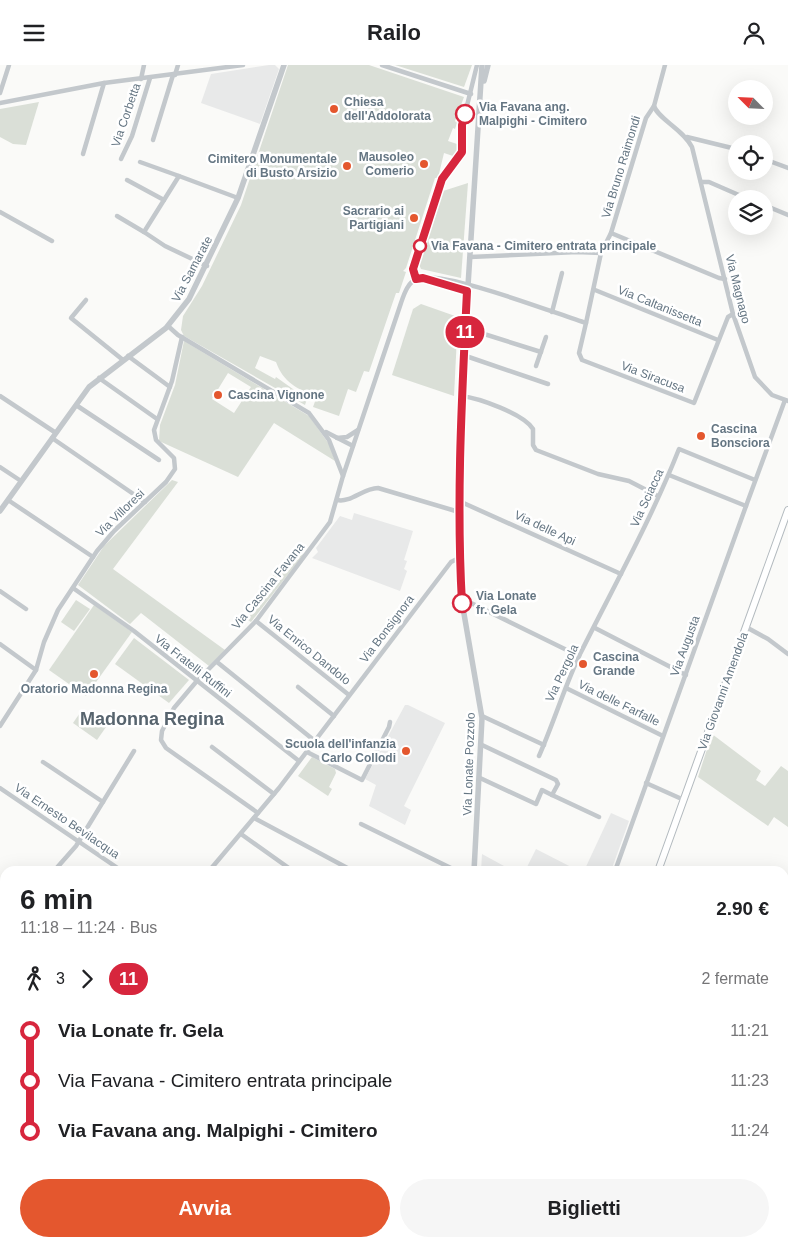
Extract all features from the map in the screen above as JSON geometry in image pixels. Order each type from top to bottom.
[{"type":"main road","name":"Via Giovanni Amendola","points":[[660,866],[788,510]]},
{"type":"street","points":[[0,90],[10,65]]},
{"type":"street","name":"Via Corbetta","points":[[141,79],[144,65]]},
{"type":"street","points":[[153,140],[178,65]]},
{"type":"street","name":"Via Corbetta","points":[[0,103],[104,83],[243,65]]},
{"type":"street","name":"Via Samarate","points":[[0,511],[76,405],[99,378],[168,326],[187,302],[207,266],[238,198],[284,65]]},
{"type":"street","points":[[382,65],[471,95]]},
{"type":"street","points":[[470,257],[577,252],[600,253],[595,290],[586,323],[467,288],[420,278],[414,264],[446,172],[462,152],[462,125],[478,65]]},
{"type":"street","points":[[482,65],[482,90]]},
{"type":"street","points":[[482,90],[488,65]]},
{"type":"street","points":[[654,106],[666,65]]},
{"type":"street","name":"Via Corbetta","points":[[121,159],[132,136],[150,78]]},
{"type":"street","points":[[83,154],[104,83]]},
{"type":"street","name":"Via Lonate Pozzolo","points":[[474,866],[482,745],[482,715],[462,602],[459,558],[459,501],[463,355],[482,90]]},
{"type":"street","name":"Via Magnago","points":[[654,106],[657,113],[686,137],[693,151],[733,314],[755,377],[770,393],[786,401],[746,506]]},
{"type":"street","name":"Via Bruno Raimondi","points":[[600,253],[611,233],[646,118],[654,106]]},
{"type":"street","points":[[686,137],[728,147]]},
{"type":"street","points":[[140,162],[238,198]]},
{"type":"street","points":[[773,162],[788,168]]},
{"type":"street","points":[[144,232],[179,176]]},
{"type":"street","points":[[126,180],[164,200]]},
{"type":"street","points":[[701,182],[709,182],[728,190]]},
{"type":"street","points":[[773,209],[788,215]]},
{"type":"street","points":[[0,212],[52,241]]},
{"type":"street","points":[[117,216],[180,253],[207,266]]},
{"type":"street","points":[[611,233],[711,273],[720,279],[725,279]]},
{"type":"street","points":[[711,273],[723,271]]},
{"type":"street","points":[[552,312],[562,273]]},
{"type":"street","name":"Via Cascina Favana","points":[[256,815],[168,750],[161,739],[162,729],[184,695],[256,621],[329,525],[343,476],[402,299],[410,285],[420,278]]},
{"type":"street","name":"Via Caltanissetta","points":[[595,290],[718,340]]},
{"type":"street","points":[[86,300],[70,318],[170,387]]},
{"type":"street","name":"Via Siracusa","points":[[586,323],[579,353],[582,360],[694,403],[728,317],[733,314]]},
{"type":"street","points":[[168,326],[182,337],[303,409],[325,431],[353,446]]},
{"type":"street","points":[[465,328],[541,352]]},
{"type":"street","name":"Via Villoresi","points":[[0,726],[2,718],[36,670],[55,615],[93,557],[110,535],[166,482],[176,467],[174,458],[154,435],[157,419],[170,387],[182,337]]},
{"type":"street","points":[[536,366],[546,337]]},
{"type":"street","points":[[463,355],[548,384]]},
{"type":"street","points":[[99,378],[157,419]]},
{"type":"street","points":[[0,396],[145,502]]},
{"type":"street","points":[[461,397],[482,401],[527,421],[533,429],[533,445],[536,450],[598,474],[629,481],[658,496]]},
{"type":"street","points":[[76,405],[159,460]]},
{"type":"street","points":[[337,438],[347,437],[359,430]]},
{"type":"street","points":[[325,431],[343,476]]},
{"type":"street","name":"Via Sciacca","points":[[595,628],[679,449],[755,481]]},
{"type":"street","points":[[0,467],[22,481]]},
{"type":"street","points":[[668,475],[746,506]]},
{"type":"street","points":[[337,500],[343,501],[368,489],[378,488],[459,512]]},
{"type":"street","points":[[8,500],[93,557]]},
{"type":"street","name":"Via delle Api","points":[[459,501],[621,574]]},
{"type":"street","name":"Via Augusta","points":[[617,866],[746,506]]},
{"type":"street","name":"Via Bonsignora","points":[[214,866],[300,761],[451,562],[459,558]]},
{"type":"street","name":"Via Fratelli Ruffini","points":[[73,588],[134,631],[196,682],[300,761]]},
{"type":"street","points":[[0,591],[26,609]]},
{"type":"street","points":[[462,602],[469,602],[580,656]]},
{"type":"street","name":"Via Enrico Dandolo","points":[[256,621],[349,695]]},
{"type":"street","points":[[746,627],[768,639],[788,654]]},
{"type":"street","points":[[595,628],[686,675]]},
{"type":"street","name":"Via Pergola","points":[[539,756],[580,656],[595,628]]},
{"type":"street","points":[[0,644],[36,670]]},
{"type":"street","points":[[217,662],[315,741]]},
{"type":"street","points":[[298,687],[334,716]]},
{"type":"street","name":"Via delle Farfalle","points":[[566,688],[663,736]]},
{"type":"street","points":[[482,715],[544,745]]},
{"type":"street","points":[[306,752],[362,780],[390,722]]},
{"type":"street","points":[[482,745],[556,780],[558,783],[552,795]]},
{"type":"street","points":[[212,747],[274,794]]},
{"type":"street","points":[[58,866],[78,841],[134,751]]},
{"type":"street","points":[[42,762],[103,802]]},
{"type":"street","points":[[480,778],[536,804],[542,791],[599,817]]},
{"type":"street","points":[[646,783],[684,800]]},
{"type":"street","name":"Via Ernesto Bevilacqua","points":[[0,788],[115,866]]},
{"type":"street","points":[[256,815],[344,866]]},
{"type":"street","points":[[361,824],[448,866]]},
{"type":"street","points":[[241,834],[286,866]]},
{"type":"shaded area","points":[[275,65],[279,69],[260,124],[201,103],[211,74]]},
{"type":"shaded area","points":[[288,65],[369,65],[464,97],[455,121],[457,123],[455,129],[453,128],[448,141],[460,145],[456,157],[444,153],[438,178],[435,178],[406,268],[403,271],[406,272],[399,293],[396,293],[369,372],[364,371],[356,392],[348,389],[339,416],[313,407],[317,396],[304,391],[287,380],[276,362],[260,356],[255,368],[275,379],[276,377],[307,399],[305,405],[184,336],[181,330],[183,316],[202,286],[241,205]]},
{"type":"shaded area","points":[[395,65],[472,65],[464,87]]},
{"type":"shaded area","points":[[39,102],[26,145],[13,144],[0,137],[0,109]]},
{"type":"shaded area","points":[[468,183],[461,278],[421,269],[418,262],[443,191]]},
{"type":"shaded area","points":[[421,304],[458,317],[454,396],[392,375],[413,309]]},
{"type":"shaded area","points":[[184,341],[309,416],[329,444],[335,461],[274,423],[238,477],[159,441],[160,425],[175,385]],"holes":[[[228,373],[251,387],[234,413],[212,399]]]},
{"type":"shaded area","points":[[172,480],[178,482],[113,569],[225,650],[209,666],[141,613],[130,624],[78,585],[104,546]]},
{"type":"shaded area","points":[[354,513],[413,531],[404,560],[407,561],[404,569],[407,571],[400,591],[312,558],[318,552],[316,548],[340,516],[352,520]]},
{"type":"shaded area","points":[[305,553],[251,622],[246,619],[277,569]]},
{"type":"shaded area","points":[[76,600],[90,609],[74,631],[61,622]]},
{"type":"shaded area","points":[[94,605],[132,632],[86,696],[49,670]]},
{"type":"shaded area","points":[[134,638],[189,680],[169,703],[115,664]]},
{"type":"shaded area","name":"Scuola dell'infanzia Carlo Collodi","points":[[405,705],[445,723],[404,806],[411,810],[405,825],[369,806],[376,785],[365,779]]},
{"type":"shaded area","points":[[82,710],[106,727],[97,740],[73,723]]},
{"type":"shaded area","points":[[712,734],[761,771],[756,780],[765,786],[781,766],[788,771],[788,827],[774,817],[768,826],[698,777]]},
{"type":"shaded area","points":[[312,757],[335,769],[336,773],[329,787],[332,789],[328,796],[298,776]]},
{"type":"shaded area","points":[[611,813],[629,821],[613,866],[586,866]]},
{"type":"shaded area","points":[[536,849],[569,866],[528,866]]},
{"type":"shaded area","points":[[482,854],[504,866],[481,866]]},
{"type":"bus line","name":"11","points":[[462,603],[459,558],[460,426],[467,291],[423,278],[416,279],[413,269],[442,179],[462,152],[462,125],[465,114]]},
{"type":"place","name":"Chiesa dell'Addolorata","points":[[334,109]]},
{"type":"place","name":"Via Favana ang. Malpighi - Cimitero","points":[[465,114]]},
{"type":"place","name":"Mausoleo Comerio","points":[[424,164]]},
{"type":"place","name":"Cimitero Monumentale di Busto Arsizio","points":[[347,166]]},
{"type":"place","name":"Sacrario ai Partigiani","points":[[414,218]]},
{"type":"place","name":"Via Favana - Cimitero entrata principale","points":[[420,246]]},
{"type":"place","name":"Cascina Vignone","points":[[218,395]]},
{"type":"place","name":"Cascina Bonsciora","points":[[701,436]]},
{"type":"place","name":"Via Lonate fr. Gela","points":[[462,603]]},
{"type":"place","name":"Cascina Grande","points":[[583,664]]},
{"type":"place","name":"Oratorio Madonna Regina","points":[[94,674]]},
{"type":"place","name":"Scuola dell'infanzia Carlo Collodi","points":[[406,751]]},
{"type":"district","name":"Madonna Regina","points":[[152,719]]}]
